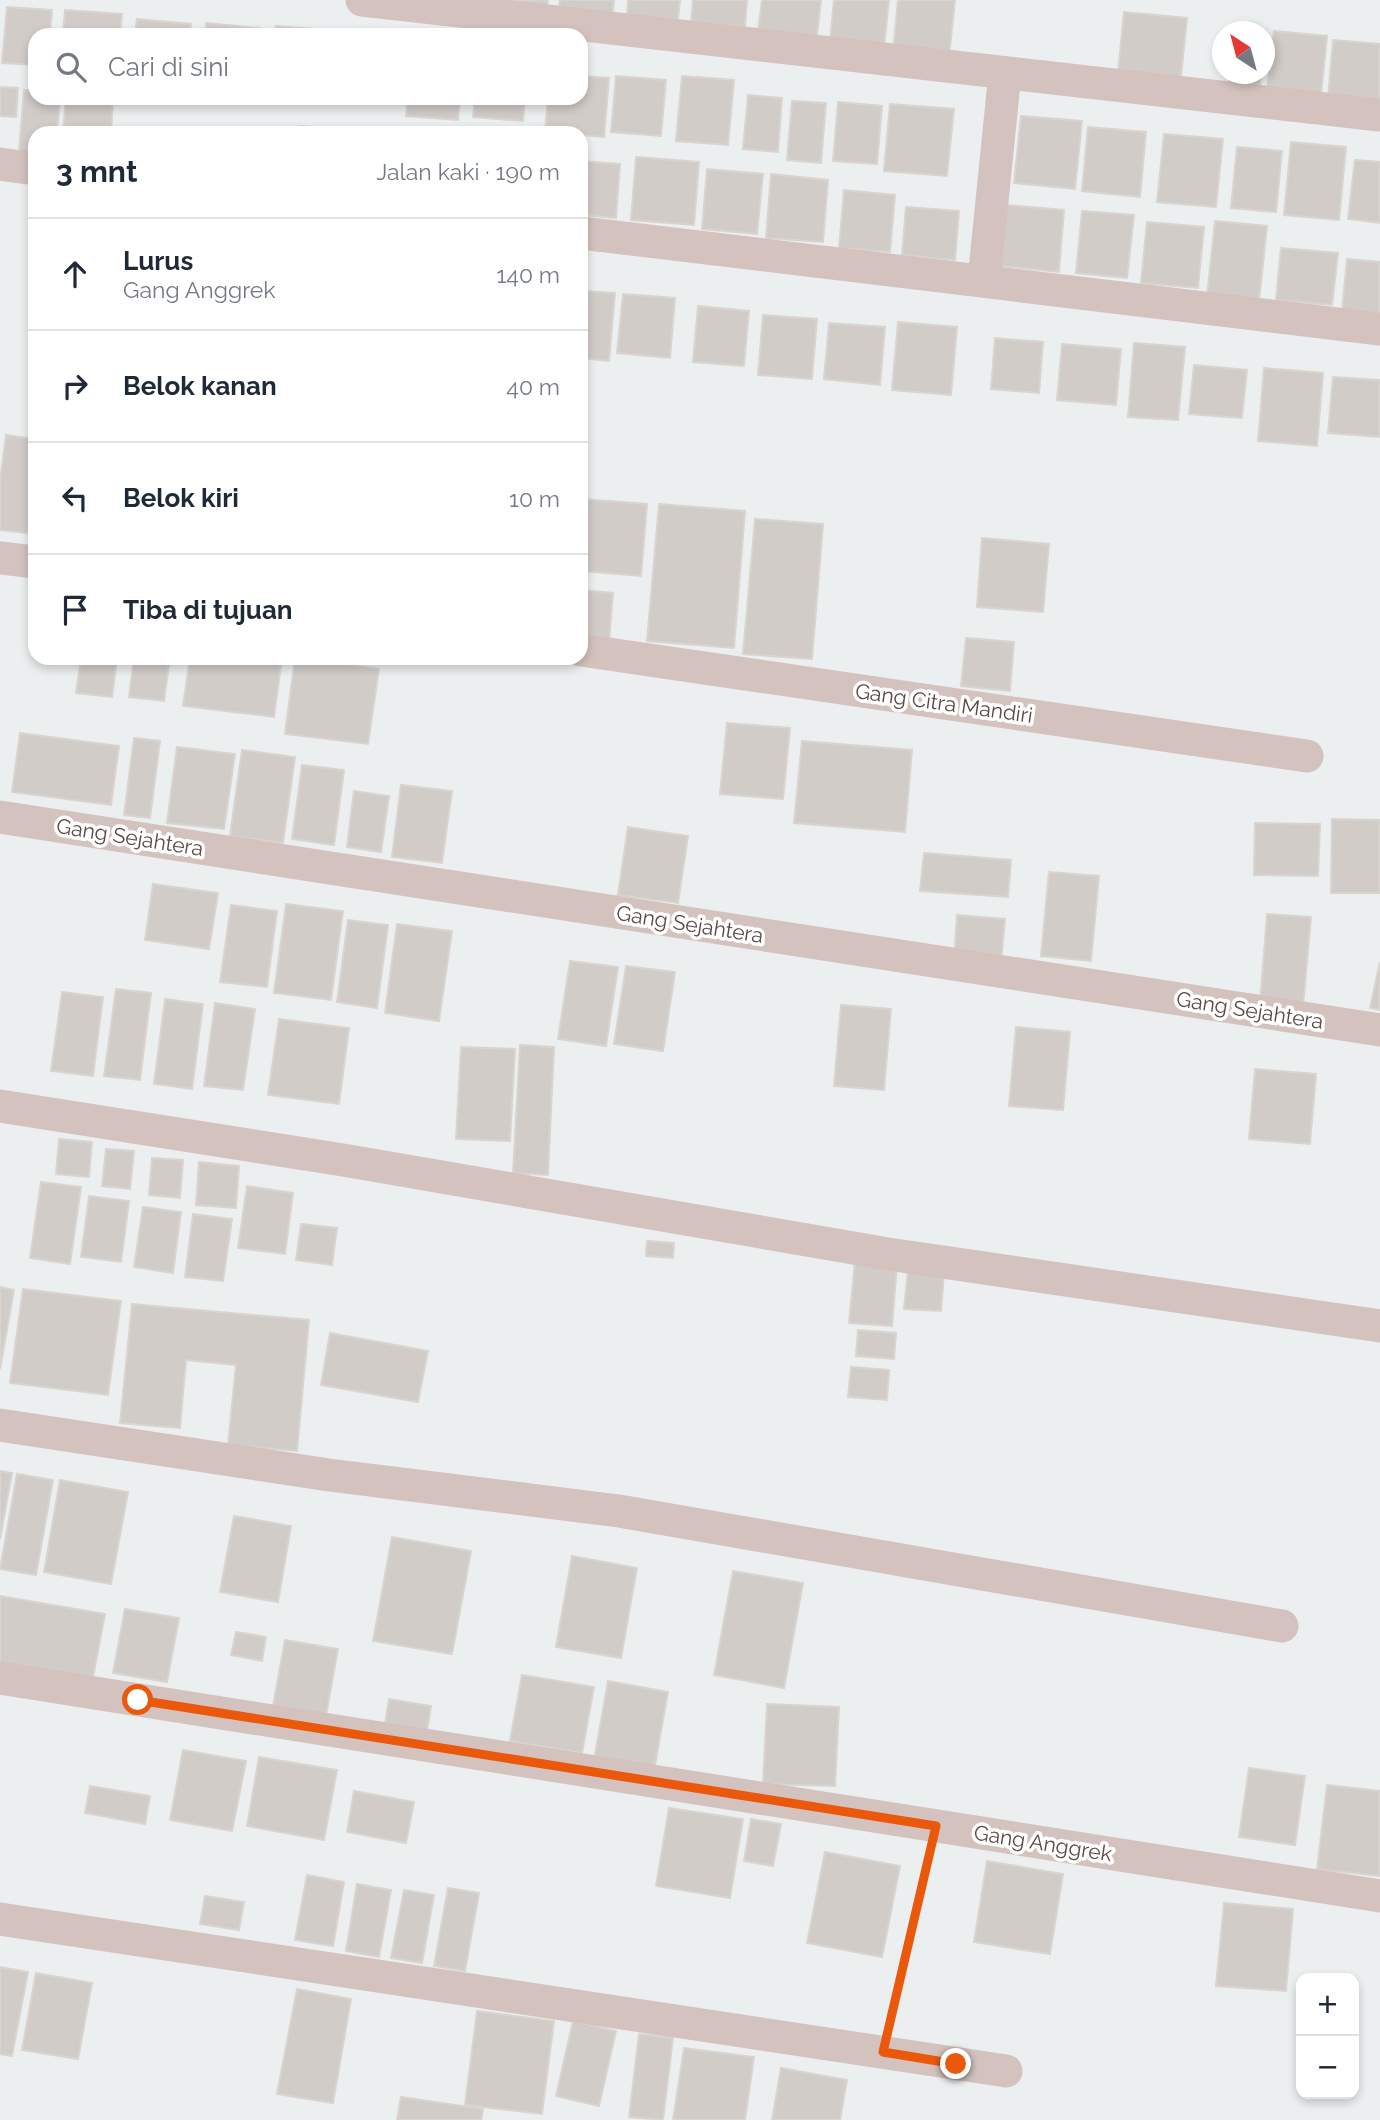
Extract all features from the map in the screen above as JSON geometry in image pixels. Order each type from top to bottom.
[{"type":"street","points":[[362,0],[1380,115]]},
{"type":"street","points":[[984,281],[1005,73]]},
{"type":"street","points":[[0,164],[28,168]]},
{"type":"street","points":[[588,234],[1380,329]]},
{"type":"street","points":[[0,558],[28,561]]},
{"type":"street","name":"Gang Citra Mandiri","points":[[588,651],[1307,756]]},
{"type":"street","name":"Gang Sejahtera","points":[[0,817],[1380,1030]]},
{"type":"street","points":[[0,1106],[343,1160],[888,1254],[1380,1326]]},
{"type":"street","points":[[0,1425],[329,1475],[619,1511],[1282,1626]]},
{"type":"street","name":"Gang Anggrek","points":[[0,1678],[1380,1896]]},
{"type":"street","points":[[0,1919],[1006,2071]]},
{"type":"path","points":[[883,2052],[936,1826]]},
{"type":"building","points":[[486,0],[548,0],[547,8]]},
{"type":"building","points":[[560,0],[614,0],[612,18],[558,14]]},
{"type":"building","points":[[628,0],[680,0],[678,20],[627,16]]},
{"type":"building","points":[[693,0],[747,0],[745,27],[691,22]]},
{"type":"building","points":[[762,0],[821,0],[817,36],[758,31]]},
{"type":"building","points":[[834,0],[889,0],[884,47],[830,42]]},
{"type":"building","points":[[898,0],[955,0],[949,57],[893,52]]},
{"type":"building","points":[[7,7],[52,10],[51,28],[28,28],[28,65],[2,63]]},
{"type":"building","points":[[65,10],[122,14],[121,28],[64,28]]},
{"type":"building","points":[[1124,12],[1187,18],[1181,77],[1118,72]]},
{"type":"building","points":[[137,19],[191,24],[191,28],[136,28]]},
{"type":"building","points":[[206,23],[260,28],[206,28]]},
{"type":"building","points":[[1275,31],[1327,36],[1321,95],[1267,90],[1268,84],[1275,84]]},
{"type":"building","points":[[1333,40],[1380,44],[1380,103],[1328,98]]},
{"type":"building","points":[[588,76],[609,78],[604,137],[588,136],[588,126],[546,126],[547,105],[588,105]]},
{"type":"building","points":[[616,76],[666,80],[661,136],[611,132]]},
{"type":"building","points":[[682,76],[734,80],[728,145],[676,141]]},
{"type":"building","points":[[1230,84],[1260,84],[1258,98],[1228,94]]},
{"type":"building","points":[[0,87],[18,88],[16,117],[0,116]]},
{"type":"building","points":[[24,90],[28,90],[28,105],[59,105],[58,126],[28,126],[28,166],[18,165]]},
{"type":"building","points":[[748,95],[782,98],[778,152],[743,149]]},
{"type":"building","points":[[792,101],[826,103],[821,163],[787,160]]},
{"type":"building","points":[[838,102],[882,106],[877,164],[833,161]]},
{"type":"building","points":[[890,104],[954,109],[947,176],[884,171]]},
{"type":"building","points":[[65,105],[113,105],[111,126],[63,126]]},
{"type":"building","points":[[407,105],[459,105],[458,120],[406,116]]},
{"type":"building","points":[[474,105],[524,105],[523,121],[473,117]]},
{"type":"building","points":[[1021,116],[1082,121],[1075,189],[1014,183]]},
{"type":"building","points":[[1088,127],[1146,132],[1140,197],[1082,191]]},
{"type":"building","points":[[1164,134],[1223,139],[1216,207],[1157,202]]},
{"type":"building","points":[[1291,142],[1346,147],[1339,220],[1284,215]]},
{"type":"building","points":[[1237,147],[1282,151],[1276,212],[1231,208]]},
{"type":"building","points":[[636,157],[699,162],[694,225],[631,220]]},
{"type":"building","points":[[1355,160],[1380,162],[1380,223],[1348,219]]},
{"type":"building","points":[[588,162],[620,164],[616,218],[588,216]]},
{"type":"building","points":[[707,169],[763,174],[757,234],[702,229]]},
{"type":"building","points":[[771,174],[828,180],[823,242],[766,238]]},
{"type":"building","points":[[844,190],[895,195],[890,252],[839,248]]},
{"type":"building","points":[[1007,205],[1064,210],[1059,272],[1001,266]]},
{"type":"building","points":[[906,207],[959,211],[955,260],[902,255]]},
{"type":"building","points":[[1082,211],[1134,215],[1127,278],[1076,273]]},
{"type":"building","points":[[1215,221],[1267,226],[1259,301],[1207,296]]},
{"type":"building","points":[[1147,222],[1204,227],[1198,288],[1141,283]]},
{"type":"building","points":[[1281,248],[1338,253],[1332,305],[1276,300]]},
{"type":"building","points":[[1347,259],[1380,262],[1380,316],[1342,312]]},
{"type":"building","points":[[588,291],[615,293],[609,361],[588,359]]},
{"type":"building","points":[[623,294],[675,298],[670,358],[617,353]]},
{"type":"building","points":[[698,306],[749,311],[744,366],[693,362]]},
{"type":"building","points":[[763,315],[817,319],[812,379],[758,375]]},
{"type":"building","points":[[898,322],[957,327],[951,395],[892,390]]},
{"type":"building","points":[[829,323],[885,327],[880,385],[824,379]]},
{"type":"building","points":[[995,338],[1043,342],[1039,393],[991,389]]},
{"type":"building","points":[[1134,343],[1185,347],[1178,420],[1128,417]]},
{"type":"building","points":[[1062,344],[1121,349],[1116,405],[1057,400]]},
{"type":"building","points":[[1194,365],[1247,370],[1242,418],[1189,414]]},
{"type":"building","points":[[1264,368],[1323,373],[1317,446],[1258,441]]},
{"type":"building","points":[[1333,377],[1380,380],[1380,437],[1328,433]]},
{"type":"building","points":[[6,435],[28,438],[28,533],[0,530],[0,481]]},
{"type":"building","points":[[588,500],[647,504],[641,576],[588,572]]},
{"type":"building","points":[[659,504],[745,511],[734,648],[647,641]]},
{"type":"building","points":[[755,519],[823,524],[812,659],[743,654]]},
{"type":"building","points":[[982,538],[1049,544],[1043,612],[977,607]]},
{"type":"building","points":[[588,591],[613,593],[609,642],[588,640]]},
{"type":"building","points":[[966,638],[1014,642],[1010,691],[961,686]]},
{"type":"building","points":[[80,665],[116,665],[112,697],[76,693]]},
{"type":"building","points":[[133,665],[169,665],[164,701],[129,697]]},
{"type":"building","points":[[189,665],[281,665],[274,717],[183,706]]},
{"type":"building","points":[[294,665],[348,665],[379,669],[368,744],[285,734]]},
{"type":"building","points":[[727,723],[790,728],[783,799],[720,794]]},
{"type":"building","points":[[20,733],[119,746],[111,805],[12,792]]},
{"type":"building","points":[[134,738],[160,741],[150,818],[124,815]]},
{"type":"building","points":[[802,741],[912,750],[905,832],[794,823]]},
{"type":"building","points":[[177,747],[235,754],[224,829],[167,823]]},
{"type":"building","points":[[242,750],[295,757],[283,843],[230,836]]},
{"type":"building","points":[[302,765],[344,770],[334,845],[292,839]]},
{"type":"building","points":[[401,785],[452,791],[442,863],[392,857]]},
{"type":"building","points":[[354,791],[389,796],[381,852],[347,847]]},
{"type":"building","points":[[1332,819],[1380,820],[1380,893],[1331,893]]},
{"type":"building","points":[[1255,823],[1320,824],[1318,876],[1254,875]]},
{"type":"building","points":[[628,827],[688,836],[678,903],[618,895]]},
{"type":"building","points":[[924,853],[1011,860],[1008,897],[920,891]]},
{"type":"building","points":[[1049,872],[1099,876],[1091,961],[1041,956]]},
{"type":"building","points":[[153,884],[218,893],[209,949],[145,940]]},
{"type":"building","points":[[286,904],[343,911],[331,1000],[274,993]]},
{"type":"building","points":[[231,905],[277,911],[267,987],[220,982]]},
{"type":"building","points":[[1267,914],[1311,917],[1303,1007],[1260,1003]]},
{"type":"building","points":[[957,915],[1005,919],[1001,963],[954,960]]},
{"type":"building","points":[[348,920],[388,925],[377,1008],[337,1002]]},
{"type":"building","points":[[397,924],[452,931],[439,1021],[385,1013]]},
{"type":"building","points":[[570,961],[618,967],[606,1046],[558,1039]]},
{"type":"building","points":[[1380,962],[1380,1010],[1370,1008]]},
{"type":"building","points":[[626,966],[675,972],[663,1051],[614,1044]]},
{"type":"building","points":[[116,989],[151,993],[140,1080],[104,1076]]},
{"type":"building","points":[[62,992],[103,997],[93,1076],[51,1071]]},
{"type":"building","points":[[165,999],[203,1004],[192,1089],[154,1084]]},
{"type":"building","points":[[215,1003],[255,1009],[243,1090],[204,1086]]},
{"type":"building","points":[[841,1005],[891,1009],[884,1090],[834,1086]]},
{"type":"building","points":[[279,1019],[349,1028],[339,1104],[268,1095]]},
{"type":"building","points":[[1016,1027],[1070,1032],[1063,1110],[1009,1106]]},
{"type":"building","points":[[520,1045],[554,1047],[548,1175],[513,1173]]},
{"type":"building","points":[[461,1047],[515,1049],[510,1141],[456,1139]]},
{"type":"building","points":[[1255,1069],[1316,1074],[1310,1144],[1249,1139]]},
{"type":"building","points":[[59,1139],[92,1142],[89,1177],[56,1174]]},
{"type":"building","points":[[106,1149],[134,1151],[130,1189],[102,1186]]},
{"type":"building","points":[[152,1158],[183,1160],[180,1198],[149,1195]]},
{"type":"building","points":[[199,1162],[239,1166],[236,1208],[196,1205]]},
{"type":"building","points":[[41,1182],[81,1187],[70,1264],[30,1258]]},
{"type":"building","points":[[247,1186],[293,1193],[285,1254],[238,1248]]},
{"type":"building","points":[[89,1196],[129,1201],[121,1262],[81,1257]]},
{"type":"building","points":[[143,1207],[181,1212],[173,1273],[134,1267]]},
{"type":"building","points":[[193,1214],[232,1219],[223,1281],[185,1277]]},
{"type":"building","points":[[301,1224],[337,1228],[332,1265],[296,1260]]},
{"type":"building","points":[[647,1241],[674,1243],[673,1258],[646,1256]]},
{"type":"building","points":[[855,1261],[897,1264],[892,1326],[849,1323]]},
{"type":"building","points":[[908,1270],[944,1273],[941,1311],[904,1309]]},
{"type":"building","points":[[0,1287],[14,1290],[0,1369]]},
{"type":"building","points":[[23,1289],[121,1301],[108,1395],[10,1383]]},
{"type":"building","points":[[132,1304],[309,1320],[297,1451],[228,1445],[236,1365],[186,1360],[180,1428],[120,1423]]},
{"type":"building","points":[[858,1330],[896,1333],[894,1359],[856,1356]]},
{"type":"building","points":[[330,1333],[428,1351],[418,1402],[321,1385]]},
{"type":"building","points":[[851,1367],[889,1370],[887,1400],[848,1397]]},
{"type":"building","points":[[0,1471],[12,1473],[0,1539]]},
{"type":"building","points":[[17,1474],[53,1480],[36,1575],[0,1569]]},
{"type":"building","points":[[60,1480],[128,1492],[111,1584],[44,1572]]},
{"type":"building","points":[[234,1516],[291,1526],[278,1602],[220,1592]]},
{"type":"building","points":[[392,1537],[471,1551],[452,1654],[373,1641]]},
{"type":"building","points":[[572,1556],[637,1568],[621,1658],[556,1647]]},
{"type":"building","points":[[733,1571],[803,1583],[784,1688],[714,1675]]},
{"type":"building","points":[[0,1596],[105,1614],[91,1688],[0,1672]]},
{"type":"building","points":[[125,1609],[179,1618],[167,1682],[113,1673]]},
{"type":"building","points":[[236,1632],[266,1637],[262,1661],[231,1655]]},
{"type":"building","points":[[285,1640],[338,1649],[326,1715],[273,1706]]},
{"type":"building","points":[[522,1675],[594,1687],[582,1753],[510,1741]]},
{"type":"building","points":[[608,1681],[668,1692],[653,1776],[593,1766]]},
{"type":"building","points":[[389,1699],[431,1706],[427,1731],[385,1724]]},
{"type":"building","points":[[767,1704],[839,1707],[835,1786],[763,1784]]},
{"type":"building","points":[[183,1750],[246,1761],[232,1831],[170,1820]]},
{"type":"building","points":[[259,1757],[337,1770],[324,1840],[247,1826]]},
{"type":"building","points":[[1249,1768],[1305,1776],[1295,1845],[1239,1837]]},
{"type":"building","points":[[1327,1785],[1380,1791],[1380,1876],[1317,1869]]},
{"type":"building","points":[[90,1786],[150,1796],[145,1824],[85,1813]]},
{"type":"building","points":[[354,1791],[414,1802],[406,1843],[347,1832]]},
{"type":"building","points":[[669,1808],[743,1819],[730,1898],[656,1886]]},
{"type":"building","points":[[751,1819],[781,1824],[773,1866],[744,1861]]},
{"type":"building","points":[[825,1852],[900,1866],[882,1957],[807,1943]]},
{"type":"building","points":[[987,1861],[1063,1874],[1050,1954],[974,1942]]},
{"type":"building","points":[[307,1875],[344,1882],[333,1946],[295,1940]]},
{"type":"building","points":[[357,1884],[391,1890],[379,1957],[346,1951]]},
{"type":"building","points":[[448,1888],[479,1893],[465,1971],[434,1966]]},
{"type":"building","points":[[404,1890],[434,1895],[422,1963],[391,1958]]},
{"type":"building","points":[[205,1896],[244,1902],[239,1930],[200,1924]]},
{"type":"building","points":[[1224,1903],[1293,1909],[1286,1991],[1216,1986]]},
{"type":"building","points":[[0,1967],[28,1972],[12,2056],[0,2054]]},
{"type":"building","points":[[36,1973],[92,1983],[78,2059],[22,2050]]},
{"type":"building","points":[[297,1989],[351,1999],[333,2103],[277,2094]]},
{"type":"building","points":[[477,2011],[554,2021],[542,2114],[465,2105]]},
{"type":"building","points":[[573,2021],[616,2031],[599,2106],[556,2096]]},
{"type":"building","points":[[639,2034],[673,2038],[663,2120],[629,2117]]},
{"type":"building","points":[[684,2048],[754,2057],[745,2120],[673,2120]]},
{"type":"building","points":[[781,2068],[847,2080],[840,2120],[772,2120]]},
{"type":"building","points":[[401,2097],[483,2109],[481,2120],[397,2120]]},
{"type":"route","points":[[138,1700],[936,1826],[883,2052],[956,2064]]}]
